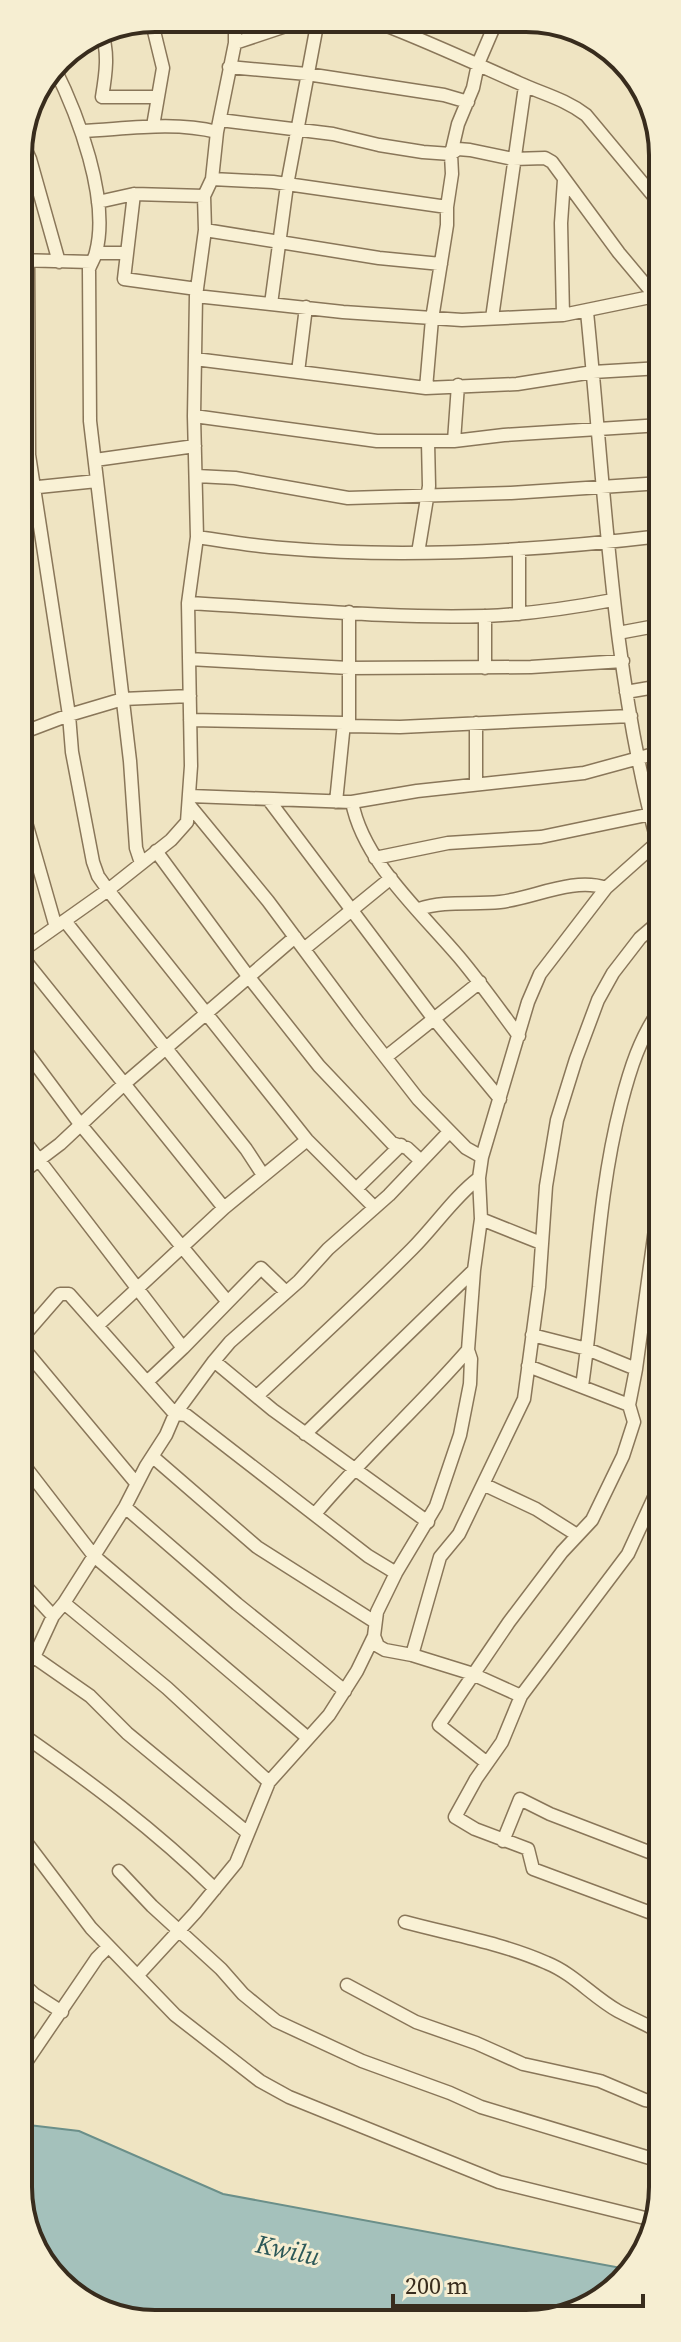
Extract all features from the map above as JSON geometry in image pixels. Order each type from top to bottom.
[{"type":"street","points":[[153,126],[163,68],[154,32]]},
{"type":"street","points":[[32,944],[108,890],[187,822],[190,801],[188,603],[197,537],[194,416],[196,292],[205,230],[204,196],[212,179],[235,32]]},
{"type":"street","points":[[235,43],[268,32]]},
{"type":"street","points":[[271,304],[287,185],[316,32]]},
{"type":"street","points":[[406,32],[525,86],[558,97],[586,115],[649,191]]},
{"type":"street","points":[[426,388],[432,319],[447,225],[451,154],[478,64],[492,32]]},
{"type":"street","points":[[106,44],[107,71],[102,97],[157,97]]},
{"type":"street","points":[[229,67],[307,74],[444,95],[468,102]]},
{"type":"street","points":[[59,79],[82,131],[98,202],[88,310],[90,421],[123,699],[136,848],[141,863]]},
{"type":"street","points":[[492,318],[525,86]]},
{"type":"street","points":[[82,131],[153,126],[298,129],[379,145],[451,154],[458,149],[513,159],[545,158],[552,162],[649,285]]},
{"type":"street","points":[[32,166],[59,262]]},
{"type":"street","points":[[212,179],[287,185],[447,207]]},
{"type":"street","points":[[563,315],[561,223],[564,180]]},
{"type":"street","points":[[98,202],[134,194],[204,196]]},
{"type":"street","points":[[134,194],[124,279],[271,304],[432,319],[563,315],[649,300]]},
{"type":"street","points":[[205,230],[379,258],[441,264]]},
{"type":"street","points":[[32,260],[59,262],[126,253]]},
{"type":"street","points":[[298,372],[306,307]]},
{"type":"street","points":[[587,312],[613,600],[638,758],[649,792]]},
{"type":"street","points":[[195,359],[426,388],[517,384],[593,372],[649,369]]},
{"type":"street","points":[[454,441],[458,385]]},
{"type":"street","points":[[194,416],[377,441],[454,441],[649,426]]},
{"type":"street","points":[[418,553],[428,497],[428,442]]},
{"type":"street","points":[[95,460],[195,446]]},
{"type":"street","points":[[32,475],[72,752],[86,836],[98,876],[307,1140],[374,1207]]},
{"type":"street","points":[[197,476],[249,480],[348,498],[428,497],[649,484]]},
{"type":"street","points":[[34,489],[97,481]]},
{"type":"street","points":[[197,537],[281,548],[418,553],[519,549],[649,537]]},
{"type":"street","points":[[519,549],[519,614]]},
{"type":"street","points":[[188,603],[485,616],[613,600]]},
{"type":"street","points":[[336,802],[346,725],[349,612]]},
{"type":"street","points":[[485,616],[485,668]]},
{"type":"street","points":[[618,633],[649,627]]},
{"type":"street","points":[[189,659],[349,668],[485,668],[623,661]]},
{"type":"street","points":[[626,692],[649,688]]},
{"type":"street","points":[[32,729],[123,699],[190,696]]},
{"type":"street","points":[[190,720],[346,725],[631,716]]},
{"type":"street","points":[[476,723],[476,784]]},
{"type":"street","points":[[190,801],[268,799],[352,802],[476,784],[584,773],[649,755]]},
{"type":"street","points":[[268,799],[352,912],[500,1099]]},
{"type":"street","points":[[190,801],[386,1057],[449,1132],[466,1148],[482,1157]]},
{"type":"street","points":[[352,802],[356,824],[375,858],[480,982],[519,1036]]},
{"type":"street","points":[[375,858],[448,843],[541,837],[649,815]]},
{"type":"street","points":[[32,845],[55,924],[65,921]]},
{"type":"street","points":[[138,1975],[236,1863],[269,1782],[329,1715],[345,1691],[374,1636],[377,1612],[396,1573],[436,1506],[460,1435],[470,1384],[471,1359],[468,1350],[481,1219],[479,1178],[482,1157],[528,1002],[540,974],[606,888],[649,849]]},
{"type":"street","points":[[156,851],[319,1066],[392,1143],[401,1145],[421,1161]]},
{"type":"street","points":[[304,949],[391,878]]},
{"type":"street","points":[[419,909],[433,904],[509,901],[572,886],[593,884],[606,888]]},
{"type":"street","points":[[65,921],[225,1122],[263,1175]]},
{"type":"street","points":[[412,1655],[440,1557],[459,1534],[524,1399],[546,1186],[557,1120],[598,1000],[613,973],[649,930]]},
{"type":"street","points":[[32,1165],[295,937]]},
{"type":"street","points":[[32,970],[224,1208]]},
{"type":"street","points":[[386,1057],[480,982]]},
{"type":"street","points":[[582,1386],[599,1214],[612,1141],[632,1065],[649,1025]]},
{"type":"street","points":[[32,1059],[80,1124],[227,1301]]},
{"type":"street","points":[[248,1833],[127,1733],[90,1696],[34,1657],[53,1616],[125,1507],[175,1414],[214,1361],[230,1342],[389,1195],[449,1132]]},
{"type":"street","points":[[97,1326],[224,1208],[307,1140]]},
{"type":"street","points":[[356,1189],[401,1145]]},
{"type":"street","points":[[32,1151],[183,1348]]},
{"type":"street","points":[[257,1396],[369,1292],[438,1223],[465,1189],[479,1178]]},
{"type":"street","points":[[481,1219],[541,1243]]},
{"type":"street","points":[[147,1382],[261,1268],[286,1292]]},
{"type":"street","points":[[305,1434],[474,1270]]},
{"type":"street","points":[[487,1763],[439,1725],[509,1622],[592,1520],[623,1456],[634,1422],[629,1405],[649,1274]]},
{"type":"street","points":[[32,1329],[64,1293],[69,1294],[175,1414],[186,1415],[368,1556],[396,1573]]},
{"type":"street","points":[[532,1335],[587,1349],[636,1369]]},
{"type":"street","points":[[315,1514],[353,1468],[468,1350]]},
{"type":"street","points":[[32,1357],[136,1483]]},
{"type":"street","points":[[214,1361],[305,1434],[428,1522]]},
{"type":"street","points":[[528,1366],[629,1405]]},
{"type":"street","points":[[153,1457],[257,1547],[375,1622]]},
{"type":"street","points":[[32,1476],[94,1556],[308,1738]]},
{"type":"street","points":[[485,1485],[536,1509],[577,1535]]},
{"type":"street","points":[[125,1507],[237,1604],[345,1691]]},
{"type":"street","points":[[649,1508],[628,1554],[521,1696],[502,1742],[455,1817],[503,1841],[528,1849],[533,1869],[649,1912]]},
{"type":"street","points":[[32,1593],[53,1616]]},
{"type":"street","points":[[64,1603],[167,1688],[269,1782]]},
{"type":"street","points":[[374,1636],[378,1646],[385,1650],[412,1655],[475,1675],[521,1696]]},
{"type":"street","points":[[32,1742],[125,1808],[169,1844],[215,1889]]},
{"type":"street","points":[[503,1841],[520,1799],[550,1814],[649,1852]]},
{"type":"street","points":[[32,1849],[108,1947],[175,2015],[260,2081],[289,2097],[499,2182],[645,2218]]},
{"type":"street","points":[[119,1871],[243,1994],[276,2021],[362,2061],[481,2107],[649,2158]]},
{"type":"street","points":[[405,1922],[498,1945],[549,1963],[619,2012],[649,2027]]},
{"type":"street","points":[[32,2054],[97,1958],[108,1947]]},
{"type":"street","points":[[347,1985],[416,2022],[523,2064],[600,2081],[649,2101]]},
{"type":"street","points":[[32,1992],[62,2012]]},
{"type":"water","name":"Kwilu","points":[[32,2125],[79,2131],[223,2194],[618,2267],[587,2293],[550,2308],[526,2310],[131,2308],[80,2284],[68,2274],[45,2241],[34,2211]]}]
